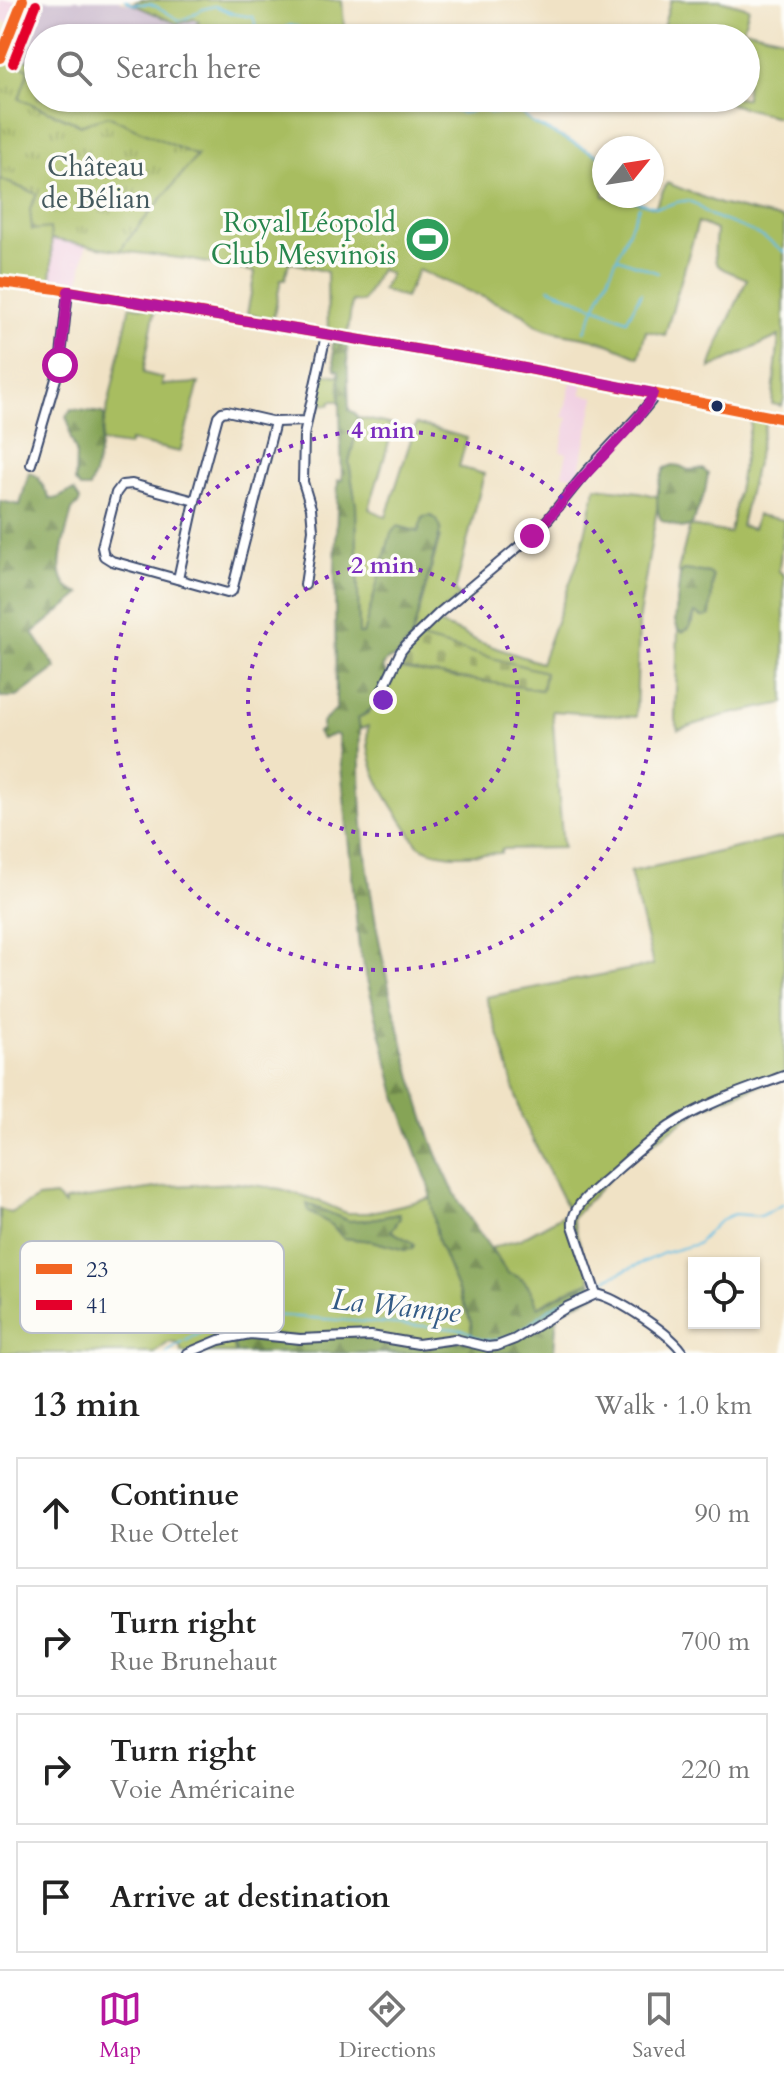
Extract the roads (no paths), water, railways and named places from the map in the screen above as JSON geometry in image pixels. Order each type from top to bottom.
[{"type":"main road","points":[[0,58],[23,0]]},
{"type":"street","points":[[0,282],[498,363],[784,419]]},
{"type":"street","points":[[31,464],[60,365],[68,291]]},
{"type":"street","points":[[305,585],[313,530],[311,508],[303,482],[304,436],[326,335]]},
{"type":"street","points":[[380,695],[406,645],[439,613],[540,529],[648,405],[653,393]]},
{"type":"street","points":[[178,579],[195,501],[220,414],[227,411],[275,422],[307,421]]},
{"type":"street","points":[[195,501],[132,484],[122,485],[116,493],[102,547],[104,556],[227,593],[233,588],[275,422]]},
{"type":"street","points":[[683,1353],[675,1342],[594,1288],[572,1218],[577,1207],[644,1145],[672,1125],[713,1103],[784,1076]]},
{"type":"street","points":[[188,1353],[219,1340],[250,1334],[300,1339],[371,1336],[418,1344],[455,1339],[482,1346],[497,1346],[515,1339],[594,1288]]},
{"type":"waterway","points":[[125,0],[132,4],[156,6],[179,20],[215,6],[234,14],[253,17],[256,24]]},
{"type":"waterway","points":[[457,112],[468,112]]},
{"type":"waterway","points":[[489,112],[505,112]]},
{"type":"waterway","points":[[520,112],[532,123],[592,152]]},
{"type":"waterway","points":[[664,206],[690,201],[712,216],[757,234],[784,252]]},
{"type":"waterway","points":[[585,331],[639,208]]},
{"type":"waterway","points":[[618,258],[658,273]]},
{"type":"waterway","points":[[549,288],[627,320],[641,293]]},
{"type":"waterway","name":"La Wampe","points":[[595,1284],[664,1253],[697,1244],[715,1225],[734,1214],[760,1216],[784,1204]]},
{"type":"waterway","name":"La Wampe","points":[[284,1316],[464,1330],[479,1339],[493,1341],[513,1335],[552,1307],[589,1287]]},
{"type":"waterway","name":"La Wampe","points":[[166,1353],[200,1333]]},
{"type":"place","name":"Royal Léopold Club Mesvinois","points":[[427,239]]},
{"type":"park label","name":"Château de Bélian","points":[[96,183]]}]
